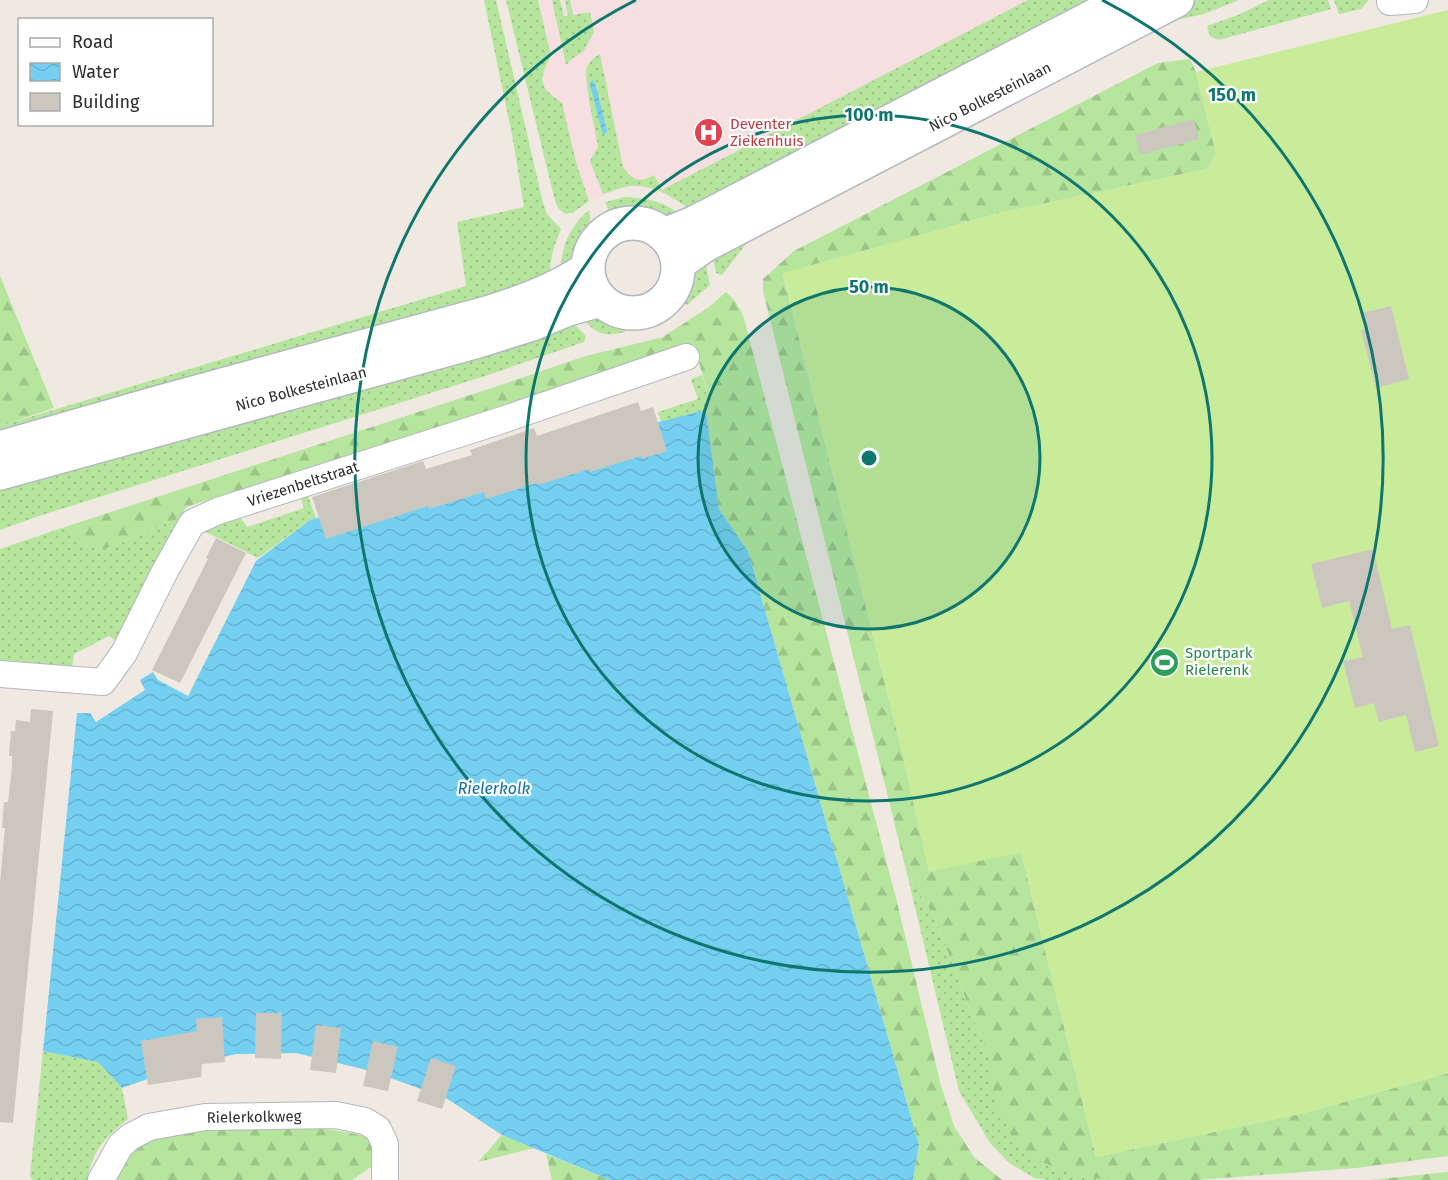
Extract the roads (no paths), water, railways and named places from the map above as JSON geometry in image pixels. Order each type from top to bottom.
[{"type":"street","name":"Nico Bolkesteinlaan","points":[[671,249],[694,223],[1125,0]]},
{"type":"street","name":"Nico Bolkesteinlaan","points":[[671,249],[716,239],[1177,0]]},
{"type":"street","points":[[642,223],[654,228],[671,249],[677,277],[664,301],[652,309],[639,313],[625,313],[612,309],[593,291],[587,269],[592,248],[606,231],[617,225],[642,223]]},
{"type":"street","name":"Nico Bolkesteinlaan","points":[[0,448],[487,313],[526,301],[568,282],[587,269]]},
{"type":"street","name":"Nico Bolkesteinlaan","points":[[0,473],[478,341],[532,324],[568,309],[601,300]]},
{"type":"street","name":"Vriezenbeltstraat","points":[[0,674],[102,682],[124,653],[192,523],[218,512],[686,357]]},
{"type":"street","name":"Rielerkolkweg","points":[[101,1180],[120,1146],[130,1137],[149,1127],[205,1117],[336,1115],[365,1121],[378,1129],[385,1144],[385,1180]]},
{"type":"water","points":[[592,80],[595,83],[607,131],[605,135],[602,132],[590,84]]},
{"type":"water","name":"Rielerkolk","points":[[706,410],[719,509],[748,551],[919,1145],[913,1180],[610,1180],[502,1135],[446,1098],[371,1071],[296,1053],[236,1054],[188,1065],[122,1088],[98,1062],[43,1051],[77,713],[90,713],[96,722],[145,690],[140,680],[153,672],[158,680],[188,696],[256,561],[310,520],[514,459]]},
{"type":"place","name":"Deventer Ziekenhuis","points":[[709,133]]},
{"type":"place","name":"Sportpark Rielerenk","points":[[1164,662]]}]
